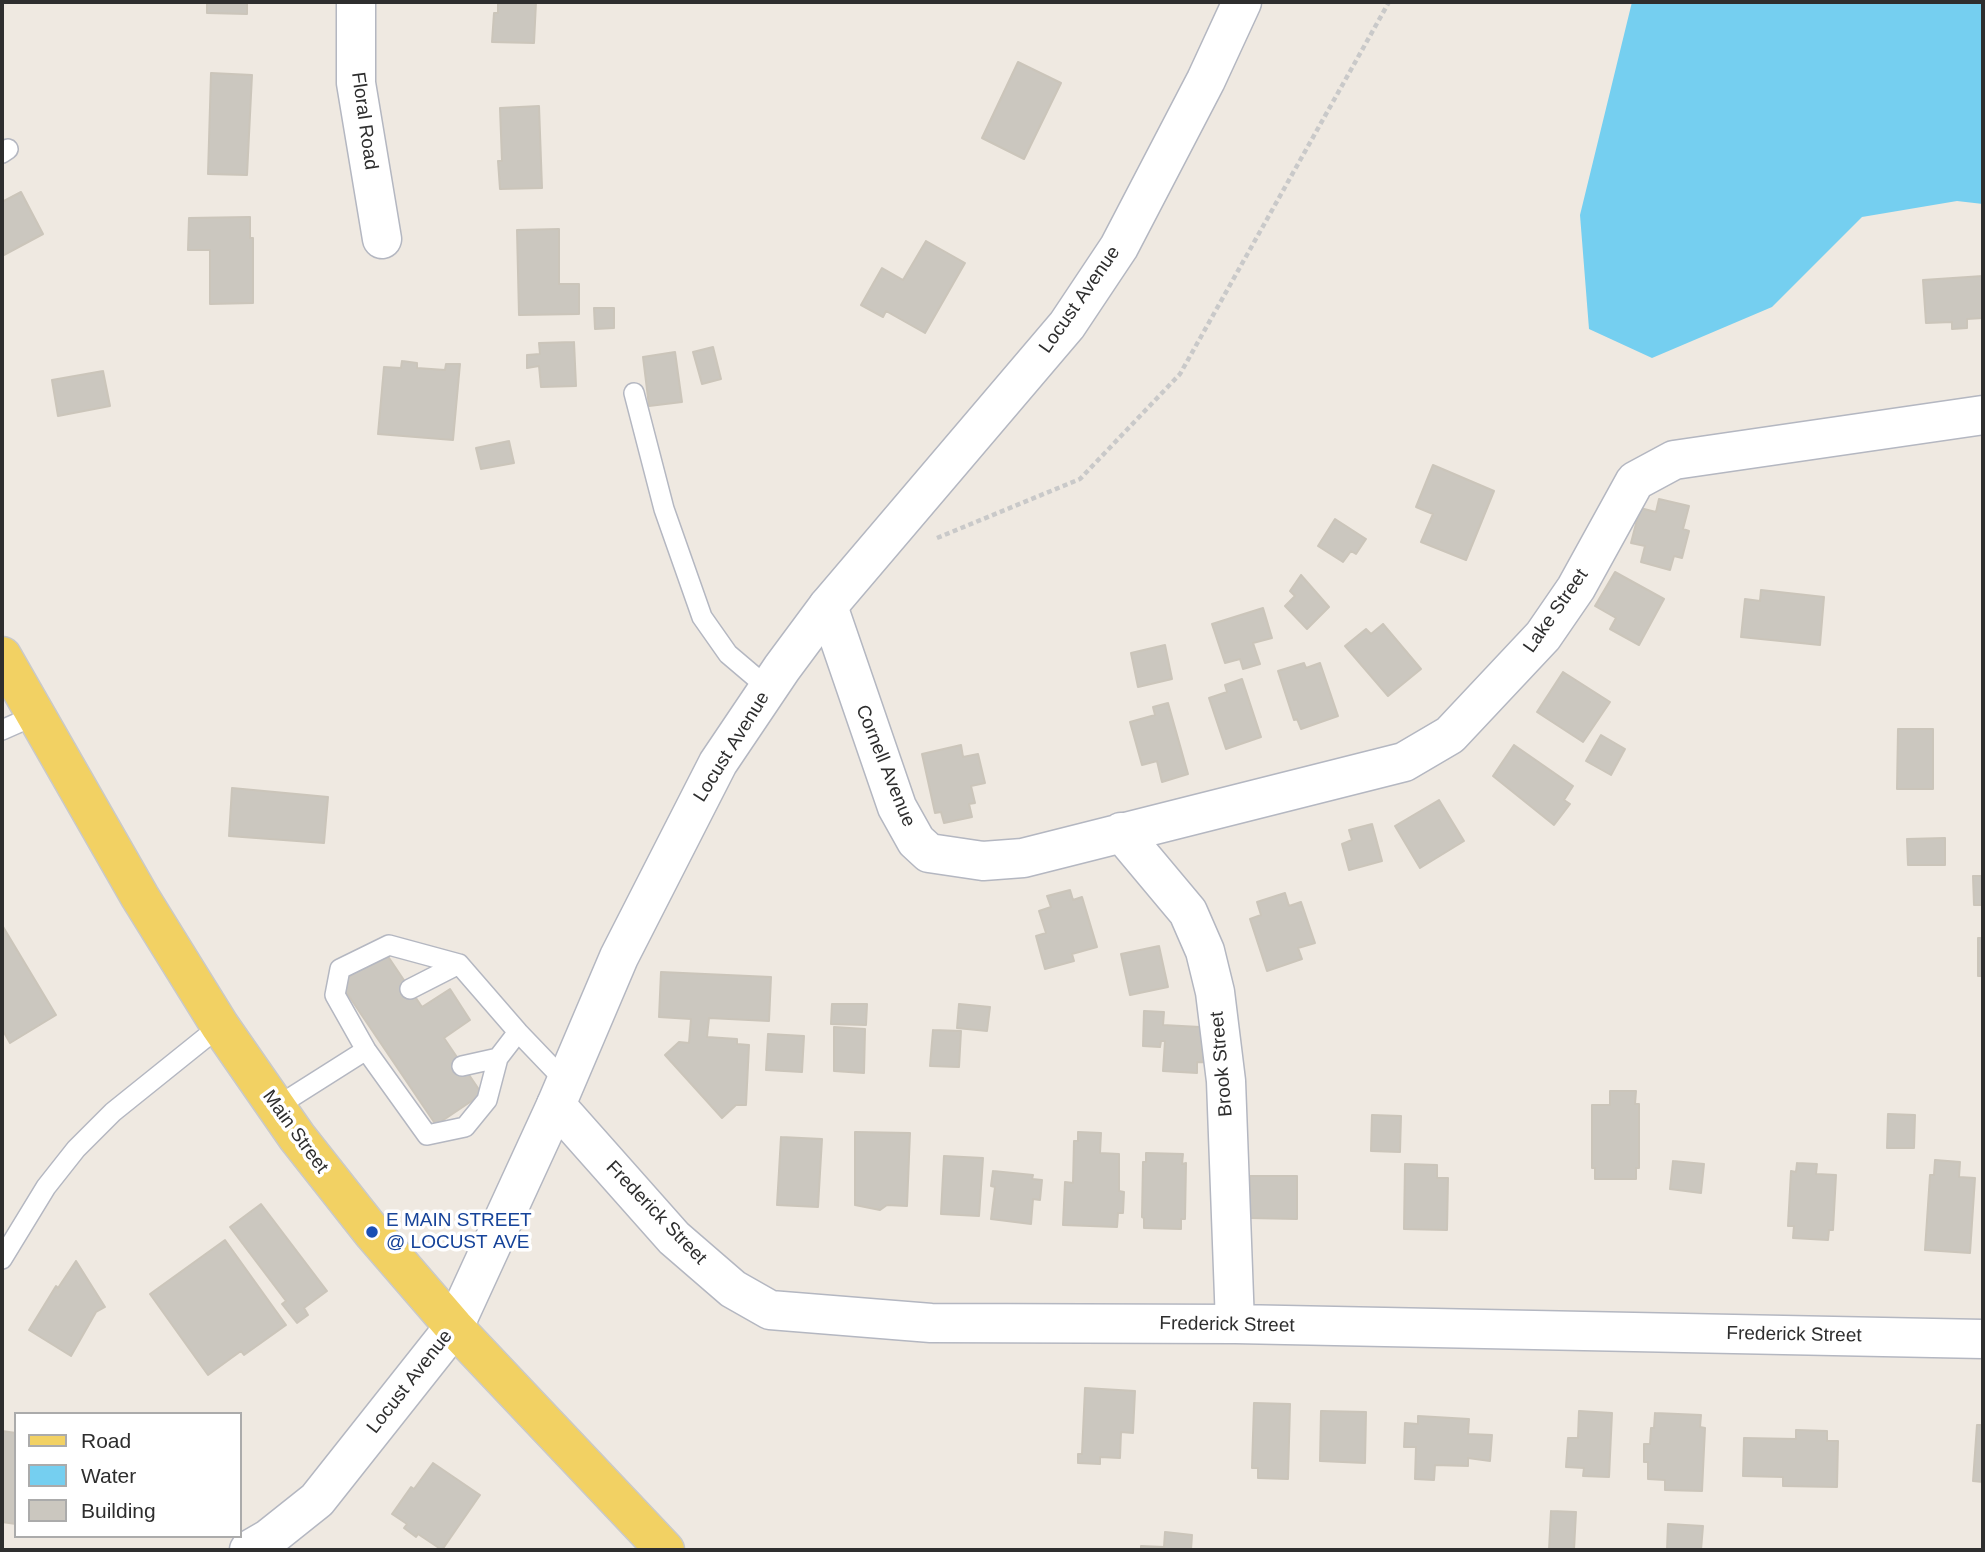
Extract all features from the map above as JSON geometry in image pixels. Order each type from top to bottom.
[{"type":"main road","name":"Main Street","points":[[2,656],[19,723],[140,897],[220,1026],[276,1107],[372,1232],[454,1327],[665,1550]]},
{"type":"street","name":"Floral Road","points":[[355,2],[356,83],[382,239]]},
{"type":"street","name":"Locust Avenue","points":[[249,1550],[268,1539],[317,1500],[454,1327],[561,1093],[619,957],[718,763],[828,606],[1067,325],[1119,247],[1206,80],[1242,2]]},
{"type":"street","name":"Lake Street","points":[[1121,832],[1404,762],[1450,735],[1543,636],[1576,588],[1635,481],[1674,460],[1983,415]]},
{"type":"street","name":"Cornell Avenue","points":[[828,606],[897,807],[916,841],[929,853],[983,860],[1023,858],[1121,832]]},
{"type":"street","name":"Brook Street","points":[[1121,832],[1188,912],[1205,951],[1215,992],[1226,1081],[1234,1324]]},
{"type":"street","name":"Frederick Street","points":[[561,1093],[674,1238],[733,1289],[770,1310],[931,1323],[1234,1324],[1983,1339]]},
{"type":"lane","points":[[634,393],[664,509],[702,617],[728,654],[768,688]]},
{"type":"lane","points":[[518,1032],[498,1058],[487,1100],[465,1127],[427,1135],[411,1101],[366,1050],[359,1024],[335,995],[340,970],[389,945],[459,964],[518,1032],[561,1093]]},
{"type":"lane","points":[[410,989],[459,964]]},
{"type":"lane","points":[[2,1259],[46,1187],[76,1150],[113,1112],[220,1026]]},
{"type":"lane","points":[[276,1107],[366,1050]]},
{"type":"lane","points":[[463,1066],[498,1058]]},
{"type":"path","points":[[926,542],[1080,479],[1180,374],[1389,2]]},
{"type":"water","points":[[1632,2],[1983,2],[1983,204],[1957,201],[1862,217],[1772,307],[1652,358],[1589,329],[1580,215]]},
{"type":"building","points":[[207,2],[247,2],[247,14],[207,13]]},
{"type":"building","points":[[498,2],[536,2],[534,43],[492,42],[494,13],[498,13]]},
{"type":"building","points":[[1018,62],[1061,83],[1024,159],[982,138]]},
{"type":"building","points":[[211,73],[252,75],[247,175],[208,174]]},
{"type":"building","points":[[539,106],[542,188],[500,189],[500,108]]},
{"type":"building","points":[[21,192],[43,234],[2,256],[2,202]]},
{"type":"building","points":[[250,217],[250,238],[253,238],[253,303],[210,304],[210,250],[188,250],[189,218]]},
{"type":"building","points":[[559,229],[559,284],[579,284],[579,314],[519,315],[517,230]]},
{"type":"building","points":[[926,241],[965,263],[925,333],[886,311],[883,317],[861,305],[882,268],[903,280]]},
{"type":"building","points":[[1983,276],[1983,318],[1967,319],[1967,328],[1952,329],[1952,322],[1926,323],[1923,280]]},
{"type":"building","points":[[594,308],[614,308],[614,328],[595,329]]},
{"type":"building","points":[[574,342],[576,386],[541,387],[539,366],[527,368],[527,355],[540,354],[539,343]]},
{"type":"building","points":[[713,347],[721,379],[702,384],[693,352]]},
{"type":"building","points":[[675,352],[682,402],[649,406],[643,357]]},
{"type":"building","points":[[402,361],[417,363],[417,368],[445,370],[446,364],[460,364],[453,440],[378,434],[384,367],[401,368]]},
{"type":"building","points":[[103,371],[110,406],[58,416],[52,380]]},
{"type":"building","points":[[509,441],[514,463],[481,469],[476,448]]},
{"type":"building","points":[[1433,465],[1494,491],[1466,560],[1421,542],[1433,514],[1416,507]]},
{"type":"building","points":[[1659,499],[1689,506],[1683,529],[1689,531],[1682,558],[1674,556],[1670,570],[1641,562],[1645,546],[1631,543],[1640,508],[1656,512]]},
{"type":"building","points":[[1335,519],[1366,539],[1356,554],[1351,551],[1343,562],[1318,546]]},
{"type":"building","points":[[1615,572],[1664,599],[1639,645],[1610,629],[1616,618],[1595,606]]},
{"type":"building","points":[[1301,575],[1329,607],[1307,629],[1285,606],[1295,596],[1290,591]]},
{"type":"building","points":[[1761,590],[1824,597],[1820,645],[1741,637],[1745,599],[1760,601]]},
{"type":"building","points":[[1263,608],[1272,638],[1253,643],[1260,664],[1243,669],[1240,659],[1225,663],[1212,624]]},
{"type":"building","points":[[1383,624],[1421,669],[1388,696],[1345,646],[1366,629],[1371,634]]},
{"type":"building","points":[[1165,645],[1172,679],[1138,687],[1131,653]]},
{"type":"building","points":[[1304,663],[1306,668],[1320,663],[1338,716],[1301,729],[1297,719],[1294,720],[1278,671]]},
{"type":"building","points":[[1563,672],[1610,702],[1583,742],[1537,712]]},
{"type":"building","points":[[1242,679],[1261,737],[1226,749],[1209,698],[1227,692],[1225,685]]},
{"type":"building","points":[[1168,703],[1188,774],[1162,782],[1157,761],[1142,765],[1130,722],[1155,715],[1153,707]]},
{"type":"building","points":[[1898,729],[1933,729],[1933,789],[1897,789]]},
{"type":"building","points":[[1601,735],[1625,749],[1611,775],[1586,761]]},
{"type":"building","points":[[961,745],[963,757],[978,754],[985,783],[971,786],[975,803],[969,804],[972,817],[944,823],[941,812],[935,813],[922,754]]},
{"type":"building","points":[[1514,745],[1573,786],[1564,800],[1570,804],[1554,825],[1493,776]]},
{"type":"building","points":[[232,788],[328,797],[324,843],[229,836]]},
{"type":"building","points":[[1439,800],[1464,841],[1420,868],[1395,826]]},
{"type":"building","points":[[1372,824],[1382,861],[1349,870],[1342,844],[1352,840],[1349,830]]},
{"type":"building","points":[[1945,838],[1945,865],[1908,865],[1907,839]]},
{"type":"building","points":[[1973,876],[1983,876],[1983,905],[1974,905]]},
{"type":"building","points":[[1070,890],[1073,900],[1082,897],[1097,947],[1072,954],[1074,961],[1045,969],[1036,936],[1046,933],[1039,911],[1051,907],[1047,896]]},
{"type":"building","points":[[1285,893],[1289,906],[1301,902],[1315,943],[1298,948],[1302,959],[1267,971],[1250,919],[1261,915],[1257,902]]},
{"type":"building","points":[[2,925],[56,1015],[10,1043],[2,1029]]},
{"type":"building","points":[[1978,938],[1983,938],[1983,976],[1978,976]]},
{"type":"building","points":[[1159,946],[1168,987],[1130,995],[1121,954]]},
{"type":"building","points":[[385,952],[422,1007],[450,989],[470,1020],[444,1038],[482,1094],[436,1125],[340,983]]},
{"type":"building","points":[[661,972],[771,977],[769,1021],[709,1018],[707,1037],[737,1039],[737,1044],[749,1045],[746,1105],[736,1105],[722,1118],[665,1055],[679,1042],[689,1043],[691,1019],[659,1017]]},
{"type":"building","points":[[832,1004],[867,1004],[866,1025],[831,1024]]},
{"type":"building","points":[[959,1004],[990,1007],[987,1031],[957,1028]]},
{"type":"building","points":[[1144,1011],[1164,1012],[1163,1025],[1218,1031],[1233,1063],[1197,1062],[1197,1073],[1163,1071],[1165,1041],[1161,1041],[1160,1047],[1143,1046]]},
{"type":"building","points":[[834,1027],[865,1029],[864,1073],[834,1071]]},
{"type":"building","points":[[933,1030],[961,1031],[959,1067],[930,1066]]},
{"type":"building","points":[[768,1034],[804,1036],[802,1072],[766,1070]]},
{"type":"building","points":[[1610,1091],[1636,1091],[1635,1104],[1639,1104],[1639,1168],[1636,1168],[1636,1179],[1595,1179],[1595,1168],[1592,1168],[1592,1105],[1610,1105]]},
{"type":"building","points":[[1888,1114],[1915,1115],[1914,1148],[1887,1148]]},
{"type":"building","points":[[1372,1115],[1401,1116],[1400,1152],[1371,1151]]},
{"type":"building","points":[[855,1132],[910,1133],[907,1206],[887,1205],[880,1210],[855,1205]]},
{"type":"building","points":[[1078,1132],[1101,1133],[1100,1153],[1119,1154],[1119,1191],[1124,1192],[1123,1213],[1118,1213],[1117,1227],[1063,1225],[1065,1182],[1073,1183],[1074,1141],[1078,1141]]},
{"type":"building","points":[[781,1137],[822,1139],[818,1207],[777,1205]]},
{"type":"building","points":[[1146,1153],[1183,1154],[1182,1164],[1186,1163],[1185,1219],[1181,1219],[1181,1229],[1144,1228],[1143,1162],[1146,1162]]},
{"type":"building","points":[[944,1156],[983,1158],[979,1216],[941,1214]]},
{"type":"building","points":[[1935,1160],[1960,1162],[1959,1177],[1975,1178],[1970,1253],[1925,1250],[1930,1175],[1934,1175]]},
{"type":"building","points":[[1673,1161],[1704,1164],[1701,1193],[1670,1189]]},
{"type":"building","points":[[1797,1163],[1817,1164],[1816,1174],[1836,1175],[1833,1230],[1829,1230],[1828,1240],[1793,1238],[1794,1226],[1788,1226],[1791,1171],[1796,1172]]},
{"type":"building","points":[[1405,1164],[1437,1165],[1437,1178],[1448,1178],[1447,1230],[1404,1229]]},
{"type":"building","points":[[993,1171],[1033,1175],[1032,1179],[1042,1180],[1040,1200],[1033,1199],[1031,1224],[991,1219],[995,1187],[991,1186]]},
{"type":"building","points":[[1250,1176],[1297,1176],[1297,1219],[1250,1218]]},
{"type":"building","points":[[261,1204],[327,1291],[304,1308],[308,1315],[297,1323],[282,1304],[286,1301],[230,1227]]},
{"type":"building","points":[[225,1240],[286,1325],[244,1355],[241,1351],[208,1375],[150,1294]]},
{"type":"building","points":[[76,1261],[105,1307],[96,1312],[71,1356],[29,1330],[56,1286],[58,1288]]},
{"type":"building","points":[[1085,1388],[1135,1391],[1133,1433],[1121,1432],[1120,1458],[1100,1457],[1100,1464],[1078,1463],[1078,1454],[1082,1454]]},
{"type":"building","points":[[1254,1403],[1290,1404],[1288,1479],[1258,1478],[1258,1468],[1252,1468]]},
{"type":"building","points":[[1321,1411],[1366,1412],[1365,1463],[1320,1461]]},
{"type":"building","points":[[1579,1411],[1612,1413],[1609,1477],[1583,1476],[1584,1468],[1566,1467],[1568,1438],[1578,1438]]},
{"type":"building","points":[[1655,1413],[1701,1415],[1700,1427],[1705,1428],[1702,1491],[1665,1490],[1665,1480],[1648,1479],[1644,1444],[1650,1444]]},
{"type":"building","points":[[1418,1416],[1469,1419],[1468,1434],[1492,1435],[1490,1461],[1468,1458],[1468,1466],[1435,1465],[1434,1480],[1415,1479],[1416,1447],[1404,1447],[1405,1423],[1418,1424]]},
{"type":"building","points":[[1977,1425],[1983,1425],[1983,1482],[1973,1481]]},
{"type":"building","points":[[1796,1430],[1827,1431],[1827,1441],[1838,1441],[1837,1487],[1783,1486],[1783,1477],[1743,1476],[1744,1438],[1796,1439]]},
{"type":"building","points":[[2,1431],[14,1433],[14,1524],[2,1522]]},
{"type":"building","points":[[433,1463],[480,1495],[442,1550],[418,1534],[416,1537],[404,1528],[407,1524],[392,1514],[411,1487],[414,1489]]},
{"type":"building","points":[[1551,1511],[1576,1512],[1574,1550],[1549,1550]]},
{"type":"building","points":[[1668,1524],[1703,1526],[1701,1550],[1667,1550]]},
{"type":"building","points":[[1165,1532],[1192,1535],[1191,1550],[1141,1550],[1141,1546],[1164,1547]]},
{"type":"place","name":"E MAIN STREET @ LOCUST AVE","points":[[372,1232]]}]
